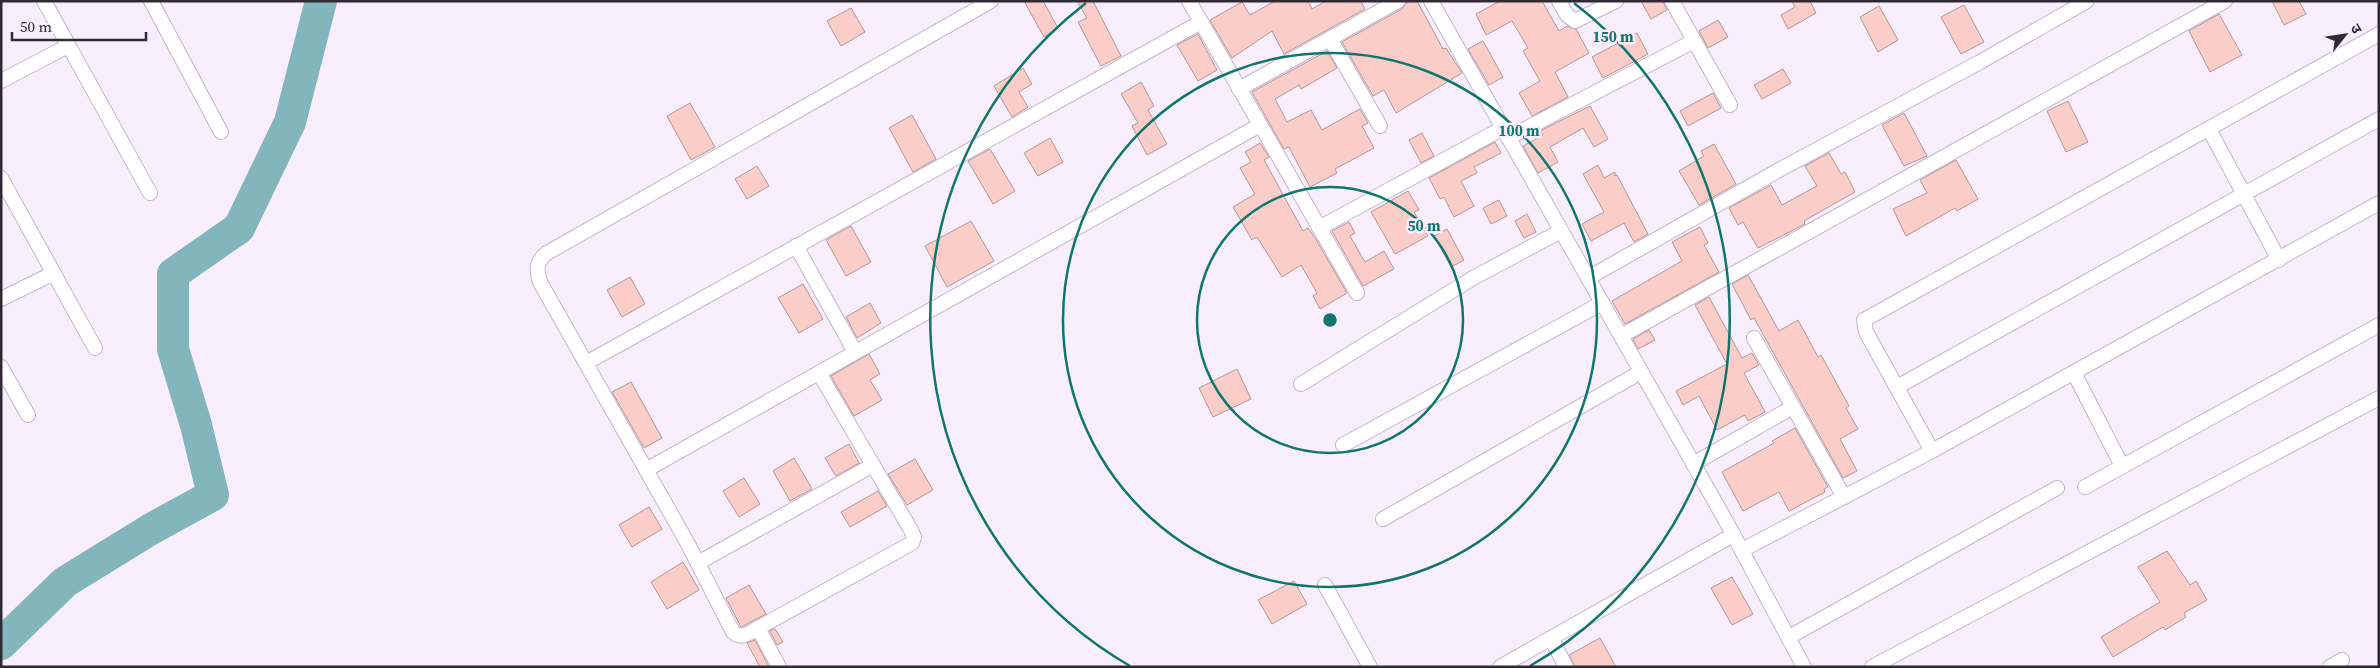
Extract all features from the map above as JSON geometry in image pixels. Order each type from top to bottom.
[{"type":"street","points":[[44,1],[150,193]]},
{"type":"street","points":[[151,1],[221,132]]},
{"type":"street","points":[[819,372],[911,530],[914,536],[912,543],[758,628],[743,636],[738,636],[733,632],[698,564],[540,282],[536,270],[538,260],[547,253],[772,124],[992,1]]},
{"type":"street","points":[[1189,1],[1357,294]]},
{"type":"street","points":[[1239,89],[1398,1]]},
{"type":"street","points":[[1431,1],[1734,535],[1804,667]]},
{"type":"street","points":[[1559,1],[1567,15],[1575,21],[1616,1]]},
{"type":"street","points":[[1672,1],[1730,105]]},
{"type":"street","points":[[1588,278],[1779,170],[1972,67],[2087,1]]},
{"type":"street","points":[[1621,336],[2225,1]]},
{"type":"street","points":[[586,363],[1201,22]]},
{"type":"street","points":[[1932,451],[1866,332],[1864,320],[1869,315],[2379,34]]},
{"type":"street","points":[[1330,39],[1380,126]]},
{"type":"street","points":[[1319,228],[1506,133],[1694,41]]},
{"type":"street","points":[[1,81],[68,46]]},
{"type":"street","points":[[1897,387],[2379,119]]},
{"type":"street","points":[[646,470],[1260,124]]},
{"type":"street","points":[[2209,129],[2279,260]]},
{"type":"street","points":[[1,178],[95,348]]},
{"type":"street","points":[[1742,550],[1932,451],[2379,203]]},
{"type":"street","points":[[1301,384],[1473,278],[1561,231]]},
{"type":"street","points":[[796,246],[856,352]]},
{"type":"street","points":[[1,299],[54,273]]},
{"type":"street","points":[[1344,446],[1602,303]]},
{"type":"street","points":[[2084,487],[2379,325]]},
{"type":"street","points":[[1754,338],[1844,497]]},
{"type":"street","points":[[1,368],[28,415]]},
{"type":"street","points":[[1383,519],[1641,372]]},
{"type":"street","points":[[2074,373],[2122,466]]},
{"type":"street","points":[[1872,667],[2379,398]]},
{"type":"street","points":[[1693,464],[1793,407]]},
{"type":"street","points":[[698,564],[873,464]]},
{"type":"street","points":[[1788,637],[2057,488]]},
{"type":"street","points":[[1500,667],[1734,535]]},
{"type":"street","points":[[1325,585],[1370,667]]},
{"type":"street","points":[[758,628],[779,667]]},
{"type":"street","points":[[1551,638],[1566,667]]},
{"type":"building","points":[[1024,1],[1043,1],[1058,28],[1044,37]]},
{"type":"building","points":[[1077,1],[1093,1],[1121,56],[1101,66],[1078,22],[1087,18]]},
{"type":"building","points":[[1275,1],[1308,1],[1312,9],[1326,1],[1361,1],[1365,9],[1284,54],[1272,31],[1232,58],[1210,20],[1242,2],[1250,15]]},
{"type":"building","points":[[1417,1],[1443,49],[1446,48],[1462,73],[1396,113],[1384,90],[1373,96],[1342,42],[1402,9],[1407,2]]},
{"type":"building","points":[[1500,1],[1542,1],[1559,31],[1567,26],[1576,29],[1589,53],[1555,72],[1568,97],[1532,116],[1519,93],[1540,81],[1523,51],[1528,48],[1512,21],[1486,35],[1476,14]]},
{"type":"building","points":[[1641,1],[1663,1],[1667,10],[1651,19]]},
{"type":"building","points":[[1792,1],[1810,1],[1816,13],[1788,29],[1781,15],[1795,7]]},
{"type":"building","points":[[2272,1],[2299,1],[2306,14],[2284,25]]},
{"type":"building","points":[[1964,5],[1984,42],[1961,54],[1941,17]]},
{"type":"building","points":[[1879,6],[1898,40],[1878,52],[1860,17]]},
{"type":"building","points":[[851,8],[865,32],[841,46],[827,21]]},
{"type":"building","points":[[2219,14],[2242,55],[2210,72],[2189,31]]},
{"type":"building","points":[[1718,20],[1728,37],[1708,48],[1699,31]]},
{"type":"building","points":[[1637,33],[1648,54],[1603,78],[1592,57]]},
{"type":"building","points":[[1198,34],[1217,70],[1198,81],[1177,45]]},
{"type":"building","points":[[1483,41],[1503,77],[1489,85],[1468,49]]},
{"type":"building","points":[[1327,51],[1337,68],[1301,89],[1299,85],[1275,99],[1287,122],[1311,110],[1322,130],[1360,109],[1368,123],[1362,126],[1374,148],[1335,169],[1337,173],[1310,187],[1289,147],[1284,149],[1252,92]]},
{"type":"building","points":[[1023,68],[1032,84],[1019,92],[1028,107],[1012,117],[994,86]]},
{"type":"building","points":[[1783,69],[1791,83],[1762,99],[1754,85]]},
{"type":"building","points":[[1141,82],[1154,106],[1148,110],[1167,144],[1147,155],[1132,126],[1138,123],[1121,94]]},
{"type":"building","points":[[1713,93],[1721,108],[1688,126],[1680,111]]},
{"type":"building","points":[[2068,101],[2088,142],[2066,152],[2047,111]]},
{"type":"building","points":[[690,103],[715,147],[691,160],[667,116]]},
{"type":"building","points":[[1590,106],[1608,139],[1594,147],[1583,128],[1550,147],[1558,162],[1538,173],[1523,146],[1543,135],[1540,131]]},
{"type":"building","points":[[1904,113],[1927,156],[1904,166],[1882,125]]},
{"type":"building","points":[[912,115],[936,159],[913,172],[889,128]]},
{"type":"building","points":[[1422,133],[1434,156],[1421,163],[1409,140]]},
{"type":"building","points":[[1050,138],[1063,162],[1038,176],[1024,153]]},
{"type":"building","points":[[1495,142],[1501,153],[1474,167],[1477,173],[1461,181],[1474,206],[1454,217],[1444,197],[1440,199],[1429,178]]},
{"type":"building","points":[[1260,143],[1269,157],[1264,160],[1303,231],[1308,228],[1347,293],[1320,309],[1313,296],[1317,293],[1301,265],[1282,277],[1257,237],[1252,240],[1233,207],[1255,194],[1240,168],[1251,162],[1245,152]]},
{"type":"building","points":[[1714,144],[1736,184],[1699,205],[1679,171],[1704,156],[1701,151]]},
{"type":"building","points":[[990,149],[1015,191],[993,204],[968,161]]},
{"type":"building","points":[[1829,153],[1841,174],[1845,172],[1855,192],[1804,221],[1805,224],[1758,248],[1743,222],[1738,225],[1729,208],[1771,185],[1782,205],[1817,186],[1805,166]]},
{"type":"building","points":[[1956,160],[1978,199],[1957,211],[1955,208],[1906,236],[1893,209],[1927,193],[1920,180]]},
{"type":"building","points":[[1598,165],[1604,178],[1615,172],[1615,176],[1617,175],[1648,234],[1634,242],[1624,223],[1591,241],[1582,224],[1604,212],[1583,174]]},
{"type":"building","points":[[757,166],[769,186],[747,199],[735,179]]},
{"type":"building","points":[[1408,191],[1419,210],[1414,212],[1428,236],[1395,254],[1371,212]]},
{"type":"building","points":[[1499,200],[1507,216],[1491,224],[1483,208]]},
{"type":"building","points":[[1527,214],[1536,232],[1524,238],[1515,221]]},
{"type":"building","points":[[971,221],[994,261],[947,287],[925,246]]},
{"type":"building","points":[[1349,222],[1355,233],[1350,236],[1365,262],[1384,251],[1394,269],[1363,286],[1332,231]]},
{"type":"building","points":[[851,226],[871,262],[846,276],[826,240]]},
{"type":"building","points":[[1700,227],[1708,243],[1704,245],[1719,272],[1625,324],[1612,301],[1682,261],[1672,242]]},
{"type":"building","points":[[1447,229],[1464,260],[1451,267],[1434,236]]},
{"type":"building","points":[[1748,275],[1779,331],[1798,320],[1818,357],[1821,355],[1849,406],[1846,408],[1858,429],[1840,439],[1857,471],[1843,478],[1754,318],[1751,320],[1732,284]]},
{"type":"building","points":[[630,277],[645,304],[622,317],[607,290]]},
{"type":"building","points":[[803,284],[823,319],[799,333],[778,298]]},
{"type":"building","points":[[1709,297],[1742,358],[1752,353],[1759,365],[1744,373],[1765,412],[1748,421],[1745,415],[1717,430],[1699,396],[1683,405],[1676,391],[1727,364],[1695,305]]},
{"type":"building","points":[[870,303],[881,323],[857,338],[846,317]]},
{"type":"building","points":[[1649,330],[1655,340],[1638,349],[1633,339]]},
{"type":"building","points":[[869,354],[880,374],[870,380],[882,400],[854,416],[831,376]]},
{"type":"building","points":[[1237,369],[1251,399],[1213,417],[1199,388]]},
{"type":"building","points":[[631,382],[662,438],[644,448],[612,392]]},
{"type":"building","points":[[1795,428],[1828,487],[1824,489],[1825,492],[1789,511],[1779,492],[1743,511],[1722,472],[1774,443],[1772,441]]},
{"type":"building","points":[[849,444],[859,463],[836,476],[825,458]]},
{"type":"building","points":[[794,458],[812,489],[790,501],[773,471]]},
{"type":"building","points":[[915,459],[933,490],[907,505],[888,474]]},
{"type":"building","points":[[744,478],[760,504],[739,517],[723,491]]},
{"type":"building","points":[[878,491],[887,506],[850,527],[841,512]]},
{"type":"building","points":[[649,507],[662,529],[632,547],[619,525]]},
{"type":"building","points":[[2167,551],[2190,585],[2196,581],[2207,600],[2184,613],[2186,617],[2165,630],[2163,627],[2113,657],[2101,637],[2160,602],[2138,567]]},
{"type":"building","points":[[683,562],[699,590],[667,609],[651,582]]},
{"type":"building","points":[[1732,577],[1753,614],[1732,625],[1711,588]]},
{"type":"building","points":[[1294,581],[1307,604],[1272,624],[1258,600]]},
{"type":"building","points":[[749,585],[766,614],[741,627],[726,598]]},
{"type":"building","points":[[775,629],[783,642],[777,645],[770,631]]},
{"type":"building","points":[[1600,638],[1616,667],[1575,667],[1569,655]]},
{"type":"building","points":[[755,640],[769,667],[760,667],[747,643]]},
{"type":"waterway","points":[[1,644],[65,582],[151,529],[213,495],[196,425],[173,349],[173,274],[239,228],[290,122],[321,1]]}]
